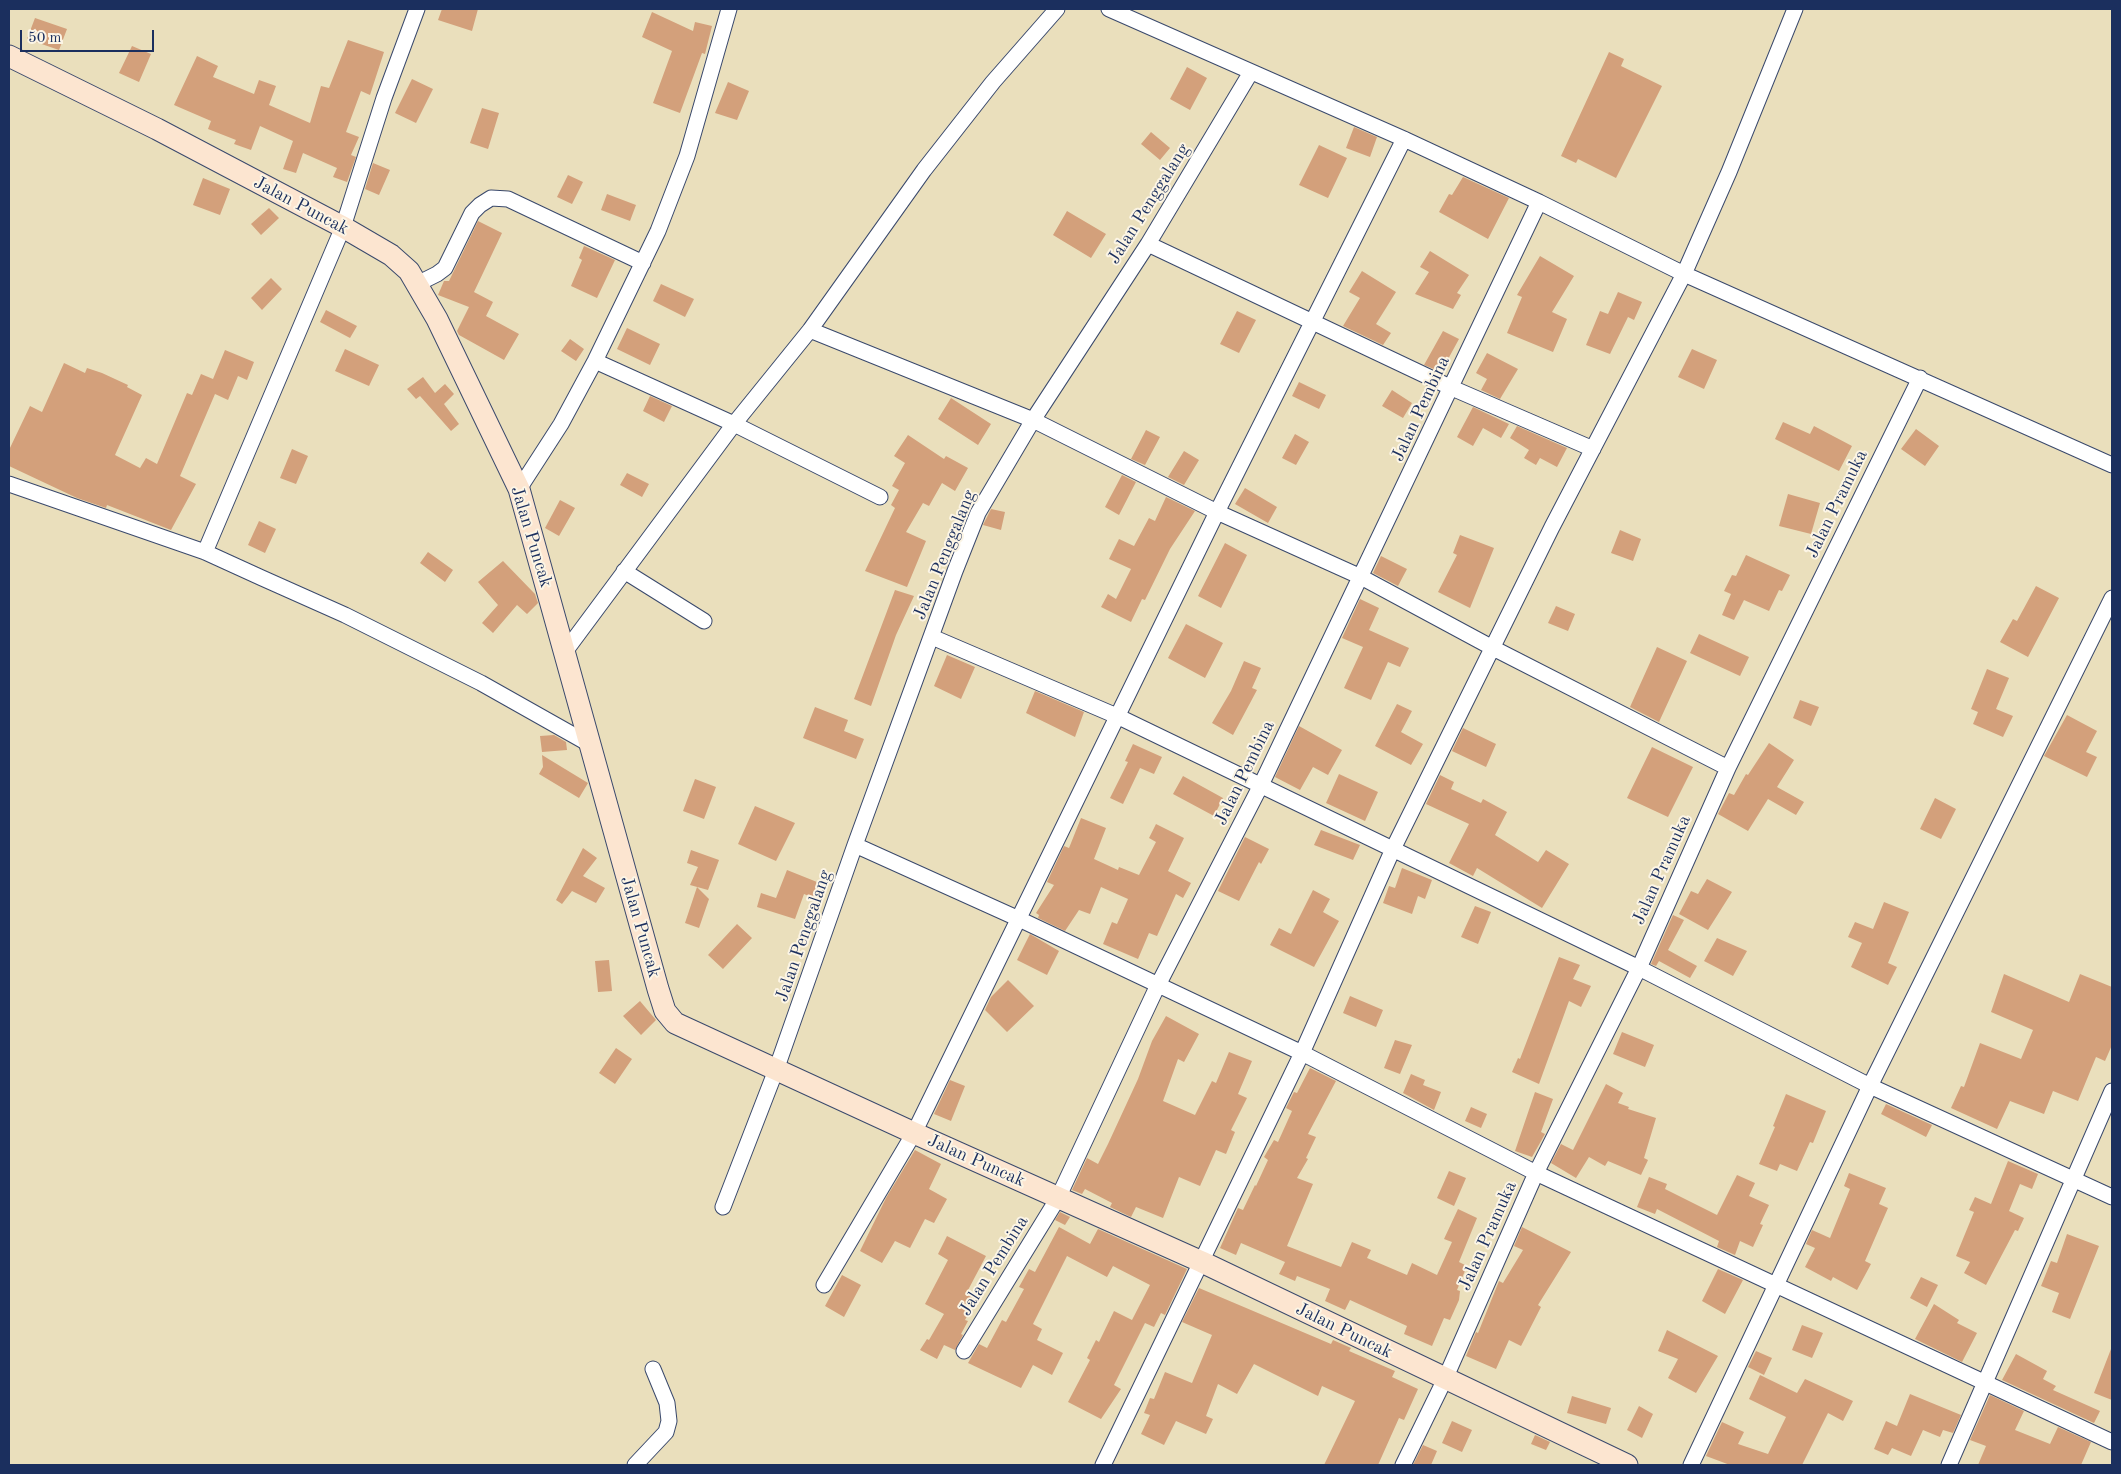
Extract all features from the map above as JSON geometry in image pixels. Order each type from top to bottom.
[{"type":"street","points":[[204,552],[343,227],[381,107],[418,9]]},
{"type":"street","points":[[519,489],[561,424],[595,361],[658,231],[687,156],[729,9]]},
{"type":"street","points":[[564,652],[734,424],[810,330],[924,170],[993,82],[1057,9]]},
{"type":"street","points":[[1109,9],[1404,139],[1539,202],[1684,274],[2112,465]]},
{"type":"street","points":[[1103,1465],[1302,1054],[1393,849],[1491,647],[1684,274],[1730,172],[1794,9]]},
{"type":"street","name":"Jalan Puncak","points":[[9,56],[157,128],[343,227],[391,255],[409,271],[437,319],[519,489],[665,1011],[676,1023],[914,1134],[1202,1262],[1445,1380],[1627,1465]]},
{"type":"street","name":"Jalan Penggalang","points":[[723,1208],[776,1070],[855,844],[978,513],[1033,420],[1148,244],[1251,72]]},
{"type":"street","points":[[824,1285],[914,1134],[1119,717],[1217,512],[1314,322],[1404,139]]},
{"type":"street","points":[[417,284],[445,268],[472,214],[480,205],[491,198],[508,199],[643,263]]},
{"type":"street","name":"Jalan Pembina","points":[[964,1351],[1058,1198],[1158,986],[1261,785],[1452,388],[1539,202]]},
{"type":"street","points":[[1148,244],[1452,388],[1593,449]]},
{"type":"street","points":[[810,330],[1033,420],[1217,512],[1361,577],[1491,647],[1728,768]]},
{"type":"street","points":[[595,361],[734,424],[880,497]]},
{"type":"street","name":"Jalan Pramuka","points":[[1403,1465],[1445,1380],[1536,1173],[1639,968],[1728,768],[1920,378]]},
{"type":"street","points":[[9,484],[204,552],[403,644],[481,683],[591,745]]},
{"type":"street","points":[[624,571],[704,621]]},
{"type":"street","points":[[1691,1465],[1870,1086],[2112,598]]},
{"type":"street","points":[[932,638],[1119,717],[1639,968],[1870,1086],[2112,1197]]},
{"type":"street","points":[[855,844],[1019,919],[1302,1054],[1536,1173],[2112,1442]]},
{"type":"street","points":[[1949,1465],[2112,1091]]},
{"type":"street","points":[[635,1465],[666,1432],[669,1421],[667,1403],[653,1369]]},
{"type":"building","points":[[442,9],[478,9],[472,31],[438,20]]},
{"type":"building","points":[[652,12],[693,31],[695,22],[712,26],[705,54],[702,53],[680,113],[653,103],[672,51],[642,37]]},
{"type":"building","points":[[35,18],[67,29],[59,50],[27,39]]},
{"type":"building","points":[[348,40],[384,52],[370,95],[361,91],[346,132],[359,137],[351,155],[356,157],[347,182],[333,177],[337,168],[303,153],[296,173],[283,169],[293,141],[260,126],[251,150],[234,144],[236,140],[208,129],[211,121],[174,105],[197,56],[218,66],[213,77],[254,94],[259,80],[276,86],[269,105],[310,123],[321,86],[329,88]]},
{"type":"building","points":[[132,46],[151,54],[139,82],[119,73]]},
{"type":"building","points":[[1609,52],[1624,59],[1621,66],[1662,86],[1616,178],[1578,159],[1576,163],[1561,156]]},
{"type":"building","points":[[1187,67],[1207,78],[1190,110],[1170,99]]},
{"type":"building","points":[[412,79],[433,89],[416,123],[395,113]]},
{"type":"building","points":[[728,82],[749,91],[737,120],[715,113]]},
{"type":"building","points":[[482,108],[499,113],[488,149],[470,143]]},
{"type":"building","points":[[1354,127],[1377,137],[1370,157],[1346,148]]},
{"type":"building","points":[[1151,132],[1170,148],[1160,160],[1141,144]]},
{"type":"building","points":[[1319,145],[1347,158],[1328,198],[1299,185]]},
{"type":"building","points":[[373,163],[390,170],[379,195],[365,189]]},
{"type":"building","points":[[568,175],[583,182],[572,204],[557,197]]},
{"type":"building","points":[[1463,177],[1509,198],[1488,239],[1439,212],[1449,194],[1452,195]]},
{"type":"building","points":[[203,178],[230,189],[220,215],[193,205]]},
{"type":"building","points":[[607,194],[636,205],[630,221],[601,210]]},
{"type":"building","points":[[269,208],[279,218],[261,235],[251,224]]},
{"type":"building","points":[[1067,211],[1106,234],[1091,258],[1053,235]]},
{"type":"building","points":[[478,221],[502,233],[474,292],[493,302],[486,316],[519,334],[504,360],[459,335],[457,331],[469,307],[438,295],[444,281],[449,281]]},
{"type":"building","points":[[584,246],[615,260],[597,298],[571,286],[582,260],[579,258]]},
{"type":"building","points":[[1430,251],[1469,275],[1457,293],[1461,295],[1453,309],[1415,294],[1429,272],[1420,267]]},
{"type":"building","points":[[1540,256],[1574,276],[1552,312],[1567,319],[1553,352],[1507,333],[1522,297],[1517,295]]},
{"type":"building","points":[[1362,271],[1396,292],[1376,324],[1391,333],[1383,345],[1343,326],[1360,298],[1349,292]]},
{"type":"building","points":[[271,278],[282,289],[262,310],[251,298]]},
{"type":"building","points":[[661,284],[694,299],[685,317],[653,301]]},
{"type":"building","points":[[1618,292],[1642,302],[1634,320],[1628,317],[1610,354],[1586,345],[1600,311],[1608,314]]},
{"type":"building","points":[[326,310],[357,326],[350,338],[320,322]]},
{"type":"building","points":[[1237,311],[1256,320],[1239,353],[1220,344]]},
{"type":"building","points":[[627,328],[660,344],[650,365],[617,349]]},
{"type":"building","points":[[1443,331],[1459,339],[1441,372],[1424,365]]},
{"type":"building","points":[[570,339],[584,349],[576,361],[561,351]]},
{"type":"building","points":[[345,349],[379,365],[369,386],[335,371]]},
{"type":"building","points":[[1692,349],[1717,360],[1704,389],[1678,377]]},
{"type":"building","points":[[225,350],[254,362],[247,380],[238,376],[228,400],[215,394],[180,476],[196,484],[171,530],[107,505],[106,508],[77,498],[9,466],[9,450],[30,406],[42,412],[64,363],[85,373],[87,368],[102,373],[128,385],[127,387],[142,395],[115,455],[140,468],[146,458],[157,464],[187,393],[192,395],[201,374],[213,379]]},
{"type":"building","points":[[1487,353],[1518,369],[1500,399],[1481,390],[1487,379],[1476,373]]},
{"type":"building","points":[[423,377],[435,393],[445,384],[454,394],[444,404],[459,424],[451,431],[420,396],[416,399],[407,389]]},
{"type":"building","points":[[1299,382],[1326,395],[1319,409],[1292,396]]},
{"type":"building","points":[[1392,390],[1412,403],[1403,418],[1382,406]]},
{"type":"building","points":[[650,396],[672,406],[664,422],[643,411]]},
{"type":"building","points":[[951,398],[991,424],[978,445],[938,419]]},
{"type":"building","points":[[1473,407],[1509,424],[1501,438],[1483,428],[1473,446],[1457,437]]},
{"type":"building","points":[[1783,422],[1810,434],[1814,426],[1852,446],[1839,471],[1775,439]]},
{"type":"building","points":[[1517,426],[1567,448],[1557,467],[1540,458],[1536,465],[1524,458],[1529,450],[1510,438]]},
{"type":"building","points":[[1916,429],[1939,446],[1925,466],[1901,449]]},
{"type":"building","points":[[1146,430],[1160,437],[1145,465],[1131,459]]},
{"type":"building","points":[[1295,434],[1309,442],[1296,465],[1282,458]]},
{"type":"building","points":[[908,435],[944,459],[946,456],[968,468],[955,491],[942,483],[929,506],[923,503],[906,532],[926,541],[907,587],[865,571],[895,508],[891,505],[899,490],[892,486],[905,463],[894,456]]},
{"type":"building","points":[[292,449],[308,456],[296,484],[280,478]]},
{"type":"building","points":[[1184,451],[1199,460],[1184,485],[1168,477]]},
{"type":"building","points":[[627,473],[649,484],[642,497],[620,485]]},
{"type":"building","points":[[1122,475],[1136,482],[1119,515],[1105,507]]},
{"type":"building","points":[[1245,488],[1277,507],[1268,523],[1235,504]]},
{"type":"building","points":[[1788,494],[1820,503],[1811,534],[1779,526]]},
{"type":"building","points":[[1166,497],[1195,511],[1170,549],[1145,600],[1142,599],[1131,622],[1101,607],[1108,594],[1116,599],[1131,569],[1109,559],[1119,539],[1134,546],[1149,518],[1155,521]]},
{"type":"building","points":[[560,500],[575,508],[559,536],[545,528]]},
{"type":"building","points":[[991,509],[1005,512],[1001,530],[983,525]]},
{"type":"building","points":[[259,521],[276,529],[265,553],[248,545]]},
{"type":"building","points":[[1620,530],[1641,539],[1633,561],[1611,553]]},
{"type":"building","points":[[1460,535],[1494,548],[1470,608],[1438,592],[1457,555],[1453,553]]},
{"type":"building","points":[[1225,543],[1247,555],[1221,608],[1198,596]]},
{"type":"building","points":[[428,552],[453,570],[445,582],[420,563]]},
{"type":"building","points":[[1746,555],[1790,575],[1782,591],[1779,590],[1769,611],[1744,600],[1734,620],[1722,615],[1731,594],[1724,591],[1732,575],[1736,576]]},
{"type":"building","points":[[1381,556],[1407,569],[1398,586],[1373,573]]},
{"type":"building","points":[[503,561],[535,594],[538,603],[527,614],[517,605],[493,633],[482,623],[498,605],[478,582]]},
{"type":"building","points":[[2036,586],[2059,598],[2028,657],[2000,642],[2013,619],[2017,621]]},
{"type":"building","points":[[895,590],[914,596],[896,635],[871,706],[854,699]]},
{"type":"building","points":[[1360,599],[1379,608],[1369,630],[1409,648],[1400,667],[1388,662],[1371,700],[1344,688],[1363,647],[1342,638]]},
{"type":"building","points":[[1556,606],[1575,614],[1568,631],[1548,623]]},
{"type":"building","points":[[1186,624],[1223,643],[1205,678],[1168,658]]},
{"type":"building","points":[[1699,634],[1749,657],[1740,676],[1690,653]]},
{"type":"building","points":[[1657,647],[1687,661],[1659,722],[1630,707]]},
{"type":"building","points":[[947,655],[975,667],[961,699],[934,686]]},
{"type":"building","points":[[1244,661],[1261,668],[1252,688],[1257,690],[1233,735],[1212,723],[1231,691]]},
{"type":"building","points":[[1987,669],[2009,678],[1996,709],[2013,716],[2003,737],[1973,724],[1978,712],[1971,709]]},
{"type":"building","points":[[1035,691],[1084,712],[1075,737],[1026,713]]},
{"type":"building","points":[[1800,700],[1819,707],[1811,726],[1793,718]]},
{"type":"building","points":[[1397,704],[1412,711],[1401,732],[1423,744],[1411,765],[1375,746]]},
{"type":"building","points":[[815,707],[848,720],[844,731],[864,739],[856,759],[803,738]]},
{"type":"building","points":[[2067,715],[2097,731],[2086,752],[2097,757],[2087,777],[2044,756]]},
{"type":"building","points":[[1299,726],[1342,750],[1328,775],[1313,767],[1300,790],[1275,777]]},
{"type":"building","points":[[1463,728],[1496,744],[1486,767],[1452,751]]},
{"type":"building","points":[[554,735],[566,742],[567,750],[542,752],[540,736]]},
{"type":"building","points":[[1769,743],[1794,760],[1777,787],[1804,802],[1796,815],[1768,799],[1748,831],[1718,814],[1729,793],[1734,795],[1746,774],[1748,775]]},
{"type":"building","points":[[1133,744],[1162,757],[1154,774],[1140,768],[1123,804],[1110,798],[1128,762],[1125,761]]},
{"type":"building","points":[[1652,747],[1693,767],[1668,817],[1627,798]]},
{"type":"building","points":[[542,755],[588,783],[579,798],[539,774],[543,767]]},
{"type":"building","points":[[1339,774],[1378,792],[1365,821],[1326,803]]},
{"type":"building","points":[[1440,775],[1454,782],[1451,789],[1481,803],[1483,799],[1507,812],[1495,835],[1538,862],[1546,850],[1569,864],[1542,908],[1477,868],[1473,876],[1449,863],[1469,824],[1426,804]]},
{"type":"building","points":[[1183,776],[1223,798],[1214,816],[1173,794]]},
{"type":"building","points":[[695,779],[716,787],[704,819],[683,811]]},
{"type":"building","points":[[1935,798],[1956,809],[1941,839],[1920,829]]},
{"type":"building","points":[[755,806],[795,823],[776,861],[738,844]]},
{"type":"building","points":[[1081,818],[1106,828],[1094,859],[1118,870],[1119,867],[1139,875],[1156,842],[1149,838],[1156,824],[1184,838],[1168,871],[1191,883],[1183,898],[1176,894],[1157,936],[1149,933],[1138,959],[1103,944],[1112,922],[1117,924],[1128,899],[1101,887],[1090,914],[1079,910],[1065,931],[1038,918],[1039,915],[1036,913],[1054,885],[1047,882],[1064,846],[1069,848]]},
{"type":"building","points":[[1321,830],[1360,845],[1353,860],[1314,845]]},
{"type":"building","points":[[1245,837],[1269,849],[1261,864],[1259,862],[1239,901],[1218,891]]},
{"type":"building","points":[[583,848],[597,858],[583,876],[605,888],[596,903],[572,891],[562,904],[556,900]]},
{"type":"building","points":[[691,850],[719,860],[708,890],[690,885],[698,867],[687,863]]},
{"type":"building","points":[[1402,868],[1432,880],[1425,899],[1418,896],[1412,914],[1383,903],[1389,886],[1395,888]]},
{"type":"building","points":[[787,870],[822,884],[816,899],[804,894],[795,919],[757,907],[761,893],[776,898]]},
{"type":"building","points":[[1707,879],[1732,892],[1708,930],[1679,914],[1691,891],[1698,894]]},
{"type":"building","points":[[697,887],[709,899],[699,928],[685,923]]},
{"type":"building","points":[[1313,890],[1330,899],[1323,912],[1339,921],[1314,967],[1270,945],[1279,928],[1291,934]]},
{"type":"building","points":[[1884,902],[1909,912],[1888,963],[1897,967],[1888,985],[1851,967],[1862,943],[1848,937],[1855,922],[1873,929]]},
{"type":"building","points":[[1475,906],[1491,912],[1478,944],[1461,937]]},
{"type":"building","points":[[1673,915],[1684,920],[1668,950],[1697,966],[1690,978],[1659,961],[1656,966],[1651,964]]},
{"type":"building","points":[[737,924],[752,938],[723,969],[708,955]]},
{"type":"building","points":[[1030,934],[1059,951],[1047,975],[1017,960]]},
{"type":"building","points":[[1717,938],[1747,951],[1733,976],[1704,961]]},
{"type":"building","points":[[1559,957],[1580,965],[1573,979],[1591,986],[1581,1007],[1569,1001],[1539,1084],[1512,1072],[1518,1058],[1520,1059]]},
{"type":"building","points":[[609,960],[612,991],[598,992],[595,961]]},
{"type":"building","points":[[2004,974],[2069,1002],[2080,974],[2112,987],[2112,1045],[2105,1061],[2096,1057],[2078,1101],[2053,1091],[2044,1114],[2010,1101],[1997,1129],[1951,1108],[1961,1086],[1964,1087],[1980,1043],[2021,1059],[2033,1030],[1991,1012]]},
{"type":"building","points":[[1008,980],[1034,1006],[1007,1032],[985,1010],[991,997]]},
{"type":"building","points":[[1350,996],[1383,1010],[1376,1027],[1343,1013]]},
{"type":"building","points":[[640,1001],[656,1020],[641,1035],[623,1016]]},
{"type":"building","points":[[1166,1016],[1199,1034],[1184,1062],[1178,1059],[1163,1101],[1195,1115],[1212,1081],[1216,1083],[1229,1052],[1252,1061],[1238,1094],[1247,1098],[1231,1130],[1235,1132],[1226,1154],[1216,1150],[1200,1186],[1179,1177],[1163,1218],[1136,1207],[1131,1217],[1110,1207],[1112,1203],[1085,1189],[1082,1194],[1072,1190],[1087,1158],[1098,1164],[1138,1079],[1152,1041]]},
{"type":"building","points":[[1622,1032],[1654,1045],[1645,1067],[1613,1054]]},
{"type":"building","points":[[1395,1040],[1412,1045],[1400,1074],[1384,1068]]},
{"type":"building","points":[[616,1048],[632,1059],[615,1084],[599,1073]]},
{"type":"building","points":[[1310,1068],[1336,1081],[1308,1134],[1316,1137],[1306,1158],[1308,1159],[1297,1178],[1313,1184],[1287,1246],[1341,1267],[1352,1242],[1371,1250],[1367,1258],[1407,1275],[1412,1263],[1437,1275],[1452,1242],[1444,1239],[1458,1209],[1477,1218],[1459,1262],[1467,1266],[1457,1290],[1460,1291],[1459,1300],[1450,1320],[1444,1318],[1432,1346],[1404,1334],[1407,1326],[1350,1300],[1345,1310],[1325,1301],[1330,1289],[1297,1276],[1295,1281],[1279,1274],[1285,1262],[1241,1243],[1236,1255],[1220,1248],[1238,1208],[1243,1210],[1256,1186],[1268,1160],[1264,1157],[1274,1140],[1278,1142],[1292,1111],[1286,1108],[1294,1092],[1297,1093]]},
{"type":"building","points":[[1411,1074],[1425,1080],[1423,1085],[1441,1092],[1434,1110],[1403,1093]]},
{"type":"building","points":[[950,1080],[965,1086],[951,1121],[934,1114]]},
{"type":"building","points":[[1606,1084],[1623,1093],[1618,1103],[1629,1107],[1628,1109],[1656,1118],[1644,1158],[1648,1160],[1641,1175],[1608,1161],[1605,1166],[1589,1157],[1576,1178],[1551,1163],[1561,1144],[1573,1150]]},
{"type":"building","points":[[1535,1092],[1553,1099],[1541,1132],[1545,1134],[1532,1157],[1515,1151]]},
{"type":"building","points":[[1786,1094],[1826,1111],[1813,1143],[1810,1142],[1797,1171],[1780,1164],[1777,1171],[1759,1164],[1775,1127],[1773,1126]]},
{"type":"building","points":[[1886,1104],[1932,1125],[1926,1137],[1881,1114]]},
{"type":"building","points":[[1471,1107],[1487,1114],[1481,1128],[1465,1121]]},
{"type":"building","points":[[915,1150],[941,1164],[929,1189],[947,1199],[934,1223],[925,1219],[910,1248],[895,1241],[882,1263],[860,1251],[886,1198]]},
{"type":"building","points":[[2008,1161],[2038,1174],[2032,1189],[2020,1184],[2009,1211],[2024,1218],[2018,1231],[2015,1230],[1986,1285],[1964,1273],[1970,1262],[1956,1256],[1974,1212],[1969,1210],[1975,1197],[1991,1204]]},
{"type":"building","points":[[1449,1171],[1466,1178],[1454,1206],[1437,1198]]},
{"type":"building","points":[[1849,1173],[1886,1188],[1879,1204],[1888,1208],[1865,1261],[1871,1264],[1857,1290],[1833,1277],[1831,1281],[1805,1267],[1815,1248],[1806,1244],[1812,1230],[1830,1238],[1850,1189],[1844,1186]]},
{"type":"building","points":[[1737,1175],[1755,1183],[1749,1196],[1769,1205],[1760,1224],[1763,1225],[1753,1247],[1740,1241],[1735,1255],[1717,1247],[1719,1241],[1657,1209],[1655,1214],[1637,1207],[1649,1177],[1667,1184],[1665,1189],[1717,1215]]},
{"type":"building","points":[[1060,1212],[1070,1217],[1065,1225],[1055,1220]]},
{"type":"building","points":[[1059,1227],[1090,1244],[1098,1229],[1187,1269],[1165,1315],[1161,1313],[1154,1327],[1145,1323],[1114,1385],[1121,1389],[1101,1419],[1068,1402],[1090,1360],[1087,1358],[1096,1340],[1099,1342],[1114,1311],[1132,1320],[1150,1285],[1113,1266],[1107,1277],[1067,1256],[1033,1324],[1042,1329],[1037,1340],[1063,1353],[1052,1375],[1033,1365],[1021,1388],[968,1363],[979,1344],[987,1348],[1002,1320],[1006,1322],[1024,1289],[1019,1287],[1029,1269],[1035,1272]]},
{"type":"building","points":[[1522,1227],[1571,1252],[1538,1305],[1541,1307],[1521,1346],[1509,1340],[1496,1369],[1466,1356],[1476,1332],[1478,1333],[1499,1281],[1503,1283],[1523,1250],[1514,1246]]},
{"type":"building","points":[[2067,1234],[2099,1246],[2070,1319],[2052,1312],[2059,1293],[2041,1286],[2051,1261],[2057,1263]]},
{"type":"building","points":[[947,1236],[986,1256],[967,1292],[977,1297],[965,1320],[968,1321],[961,1334],[963,1335],[955,1350],[944,1345],[937,1359],[920,1350],[927,1339],[929,1340],[944,1314],[925,1304],[948,1260],[938,1254]]},
{"type":"building","points":[[1718,1269],[1743,1280],[1725,1314],[1702,1301]]},
{"type":"building","points":[[842,1275],[861,1285],[844,1317],[825,1306]]},
{"type":"building","points":[[1921,1277],[1938,1285],[1927,1307],[1910,1298]]},
{"type":"building","points":[[1199,1288],[1331,1344],[1333,1340],[1351,1348],[1349,1351],[1395,1371],[1392,1377],[1418,1389],[1404,1420],[1399,1418],[1378,1465],[1324,1465],[1355,1401],[1322,1386],[1318,1396],[1254,1364],[1237,1394],[1218,1384],[1206,1416],[1213,1419],[1206,1434],[1176,1421],[1164,1445],[1141,1434],[1150,1415],[1144,1413],[1150,1398],[1154,1399],[1165,1372],[1192,1383],[1212,1335],[1182,1322]]},
{"type":"building","points":[[1934,1304],[1959,1320],[1957,1323],[1977,1333],[1962,1362],[1915,1339]]},
{"type":"building","points":[[1802,1325],[1823,1333],[1812,1358],[1792,1350]]},
{"type":"building","points":[[1667,1330],[1718,1356],[1696,1393],[1668,1378],[1678,1359],[1658,1351]]},
{"type":"building","points":[[2112,1349],[2112,1400],[2094,1393]]},
{"type":"building","points":[[1756,1351],[1772,1358],[1764,1375],[1748,1367]]},
{"type":"building","points":[[2016,1354],[2047,1371],[2043,1379],[2056,1386],[2053,1390],[2100,1411],[2094,1423],[2002,1380]]},
{"type":"building","points":[[1760,1375],[1797,1393],[1805,1379],[1853,1401],[1843,1421],[1828,1413],[1802,1465],[1730,1465],[1706,1456],[1722,1422],[1744,1432],[1738,1444],[1768,1454],[1786,1417],[1749,1399]]},
{"type":"building","points":[[1910,1394],[1961,1415],[1953,1433],[1943,1430],[1940,1437],[1923,1430],[1911,1456],[1892,1448],[1888,1455],[1874,1449],[1886,1421],[1897,1426]]},
{"type":"building","points":[[1990,1395],[2024,1411],[2015,1430],[2050,1444],[2058,1427],[2091,1442],[2081,1465],[1978,1465],[1986,1446],[1970,1440]]},
{"type":"building","points":[[1572,1396],[1611,1408],[1606,1424],[1567,1413]]},
{"type":"building","points":[[1639,1406],[1653,1414],[1642,1438],[1627,1430]]},
{"type":"building","points":[[1452,1421],[1472,1430],[1462,1452],[1442,1443]]},
{"type":"building","points":[[1535,1435],[1550,1442],[1546,1450],[1531,1444]]},
{"type":"building","points":[[1423,1445],[1437,1451],[1431,1465],[1413,1465]]}]
